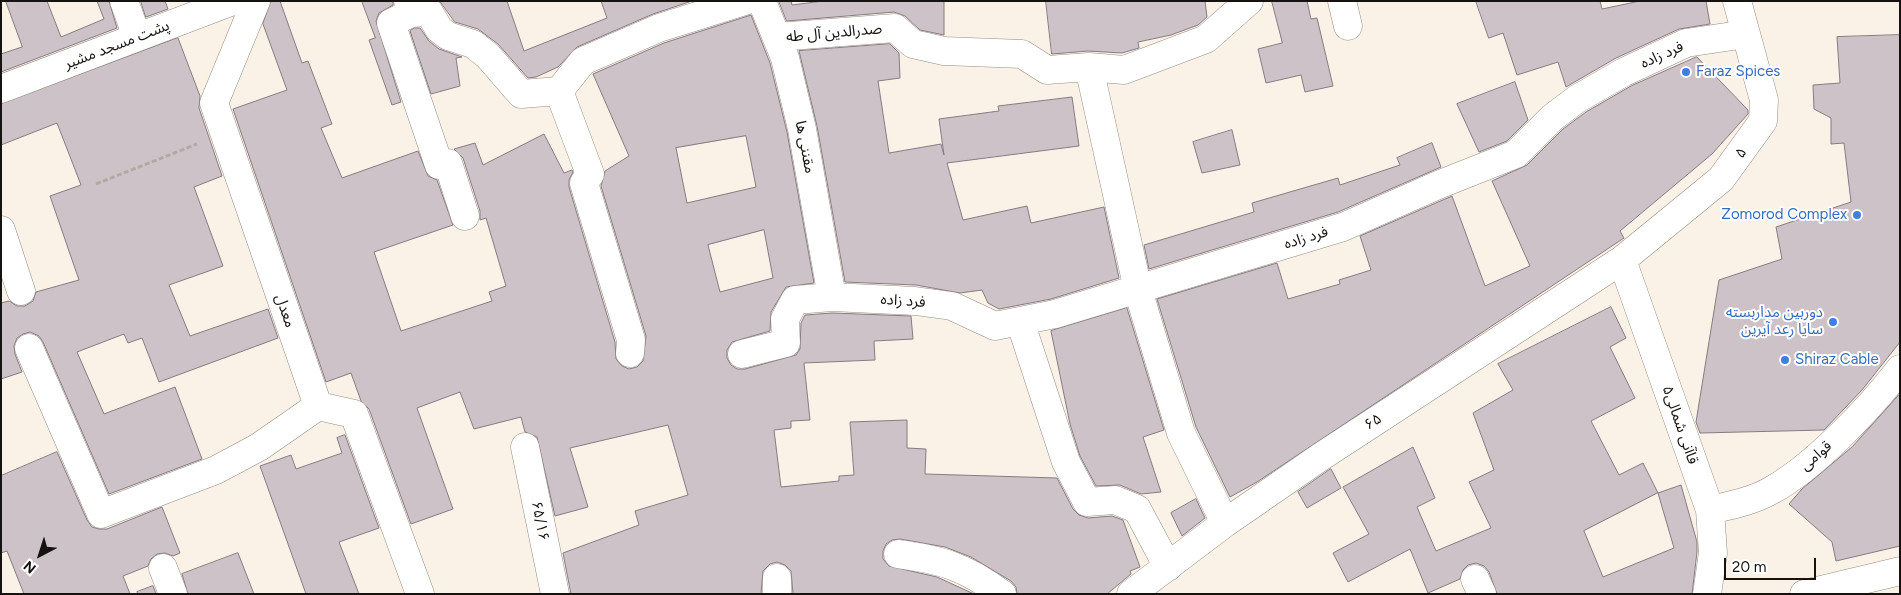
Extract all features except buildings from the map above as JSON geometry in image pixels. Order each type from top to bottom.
[{"type":"street","points":[[124,1],[138,37]]},
{"type":"street","name":"پشت مسجد مشیر","points":[[1,90],[233,1]]},
{"type":"street","name":"معدل","points":[[256,1],[214,103],[318,406]]},
{"type":"street","points":[[464,216],[448,163],[438,165],[391,23],[410,7],[429,12],[439,29],[448,36],[473,44],[488,56],[521,94],[559,91],[583,61],[659,28],[745,1]]},
{"type":"street","name":"مقننی ها","points":[[760,1],[763,4],[785,58],[802,129],[832,297]]},
{"type":"street","name":"صدرالدین آل طه","points":[[777,38],[895,28],[913,44],[944,52],[1022,54],[1047,70],[1088,66],[1124,70],[1163,57],[1206,39],[1249,1]]},
{"type":"street","name":"۵","points":[[1622,260],[1721,179],[1762,121],[1764,100],[1737,1]]},
{"type":"street","name":"فرد زاده","points":[[742,354],[786,343],[785,319],[795,300],[832,297],[915,301],[952,306],[995,326],[1055,314],[1342,227],[1438,184],[1516,154],[1559,113],[1577,99],[1624,72],[1686,43],[1746,34]]},
{"type":"street","points":[[1088,66],[1138,290],[1181,434],[1225,523]]},
{"type":"street","points":[[559,91],[590,174],[584,183],[631,340],[630,353]]},
{"type":"street","points":[[1,230],[21,291]]},
{"type":"street","name":"قاآنی شمالی۵","points":[[1622,260],[1710,510],[1713,553],[1708,594]]},
{"type":"street","name":"۶۵","points":[[1130,594],[1225,523],[1334,448],[1622,260]]},
{"type":"street","points":[[1020,321],[1066,462],[1087,502],[1116,500],[1137,509],[1168,567]]},
{"type":"street","points":[[29,348],[101,514],[216,470],[259,447],[318,406],[354,414],[420,594]]},
{"type":"street","name":"قوامی","points":[[1710,510],[1741,503],[1773,490],[1819,456],[1900,369]]},
{"type":"street","name":"۶۵/۱۶","points":[[525,447],[555,594]]},
{"type":"street","points":[[898,554],[930,558],[969,571],[1002,594]]},
{"type":"street","points":[[163,568],[173,594]]},
{"type":"street","points":[[1804,594],[1900,571]]},
{"type":"path","points":[[96,184],[224,133]]},
{"type":"place","name":"Faraz Spices","points":[[1686,72]]},
{"type":"place","name":"Zomorod Complex","points":[[1857,215]]},
{"type":"place","name":"دوربین مداربسته سایا رعد آیرین","points":[[1833,322]]},
{"type":"place","name":"Shiraz Cable","points":[[1785,360]]}]
